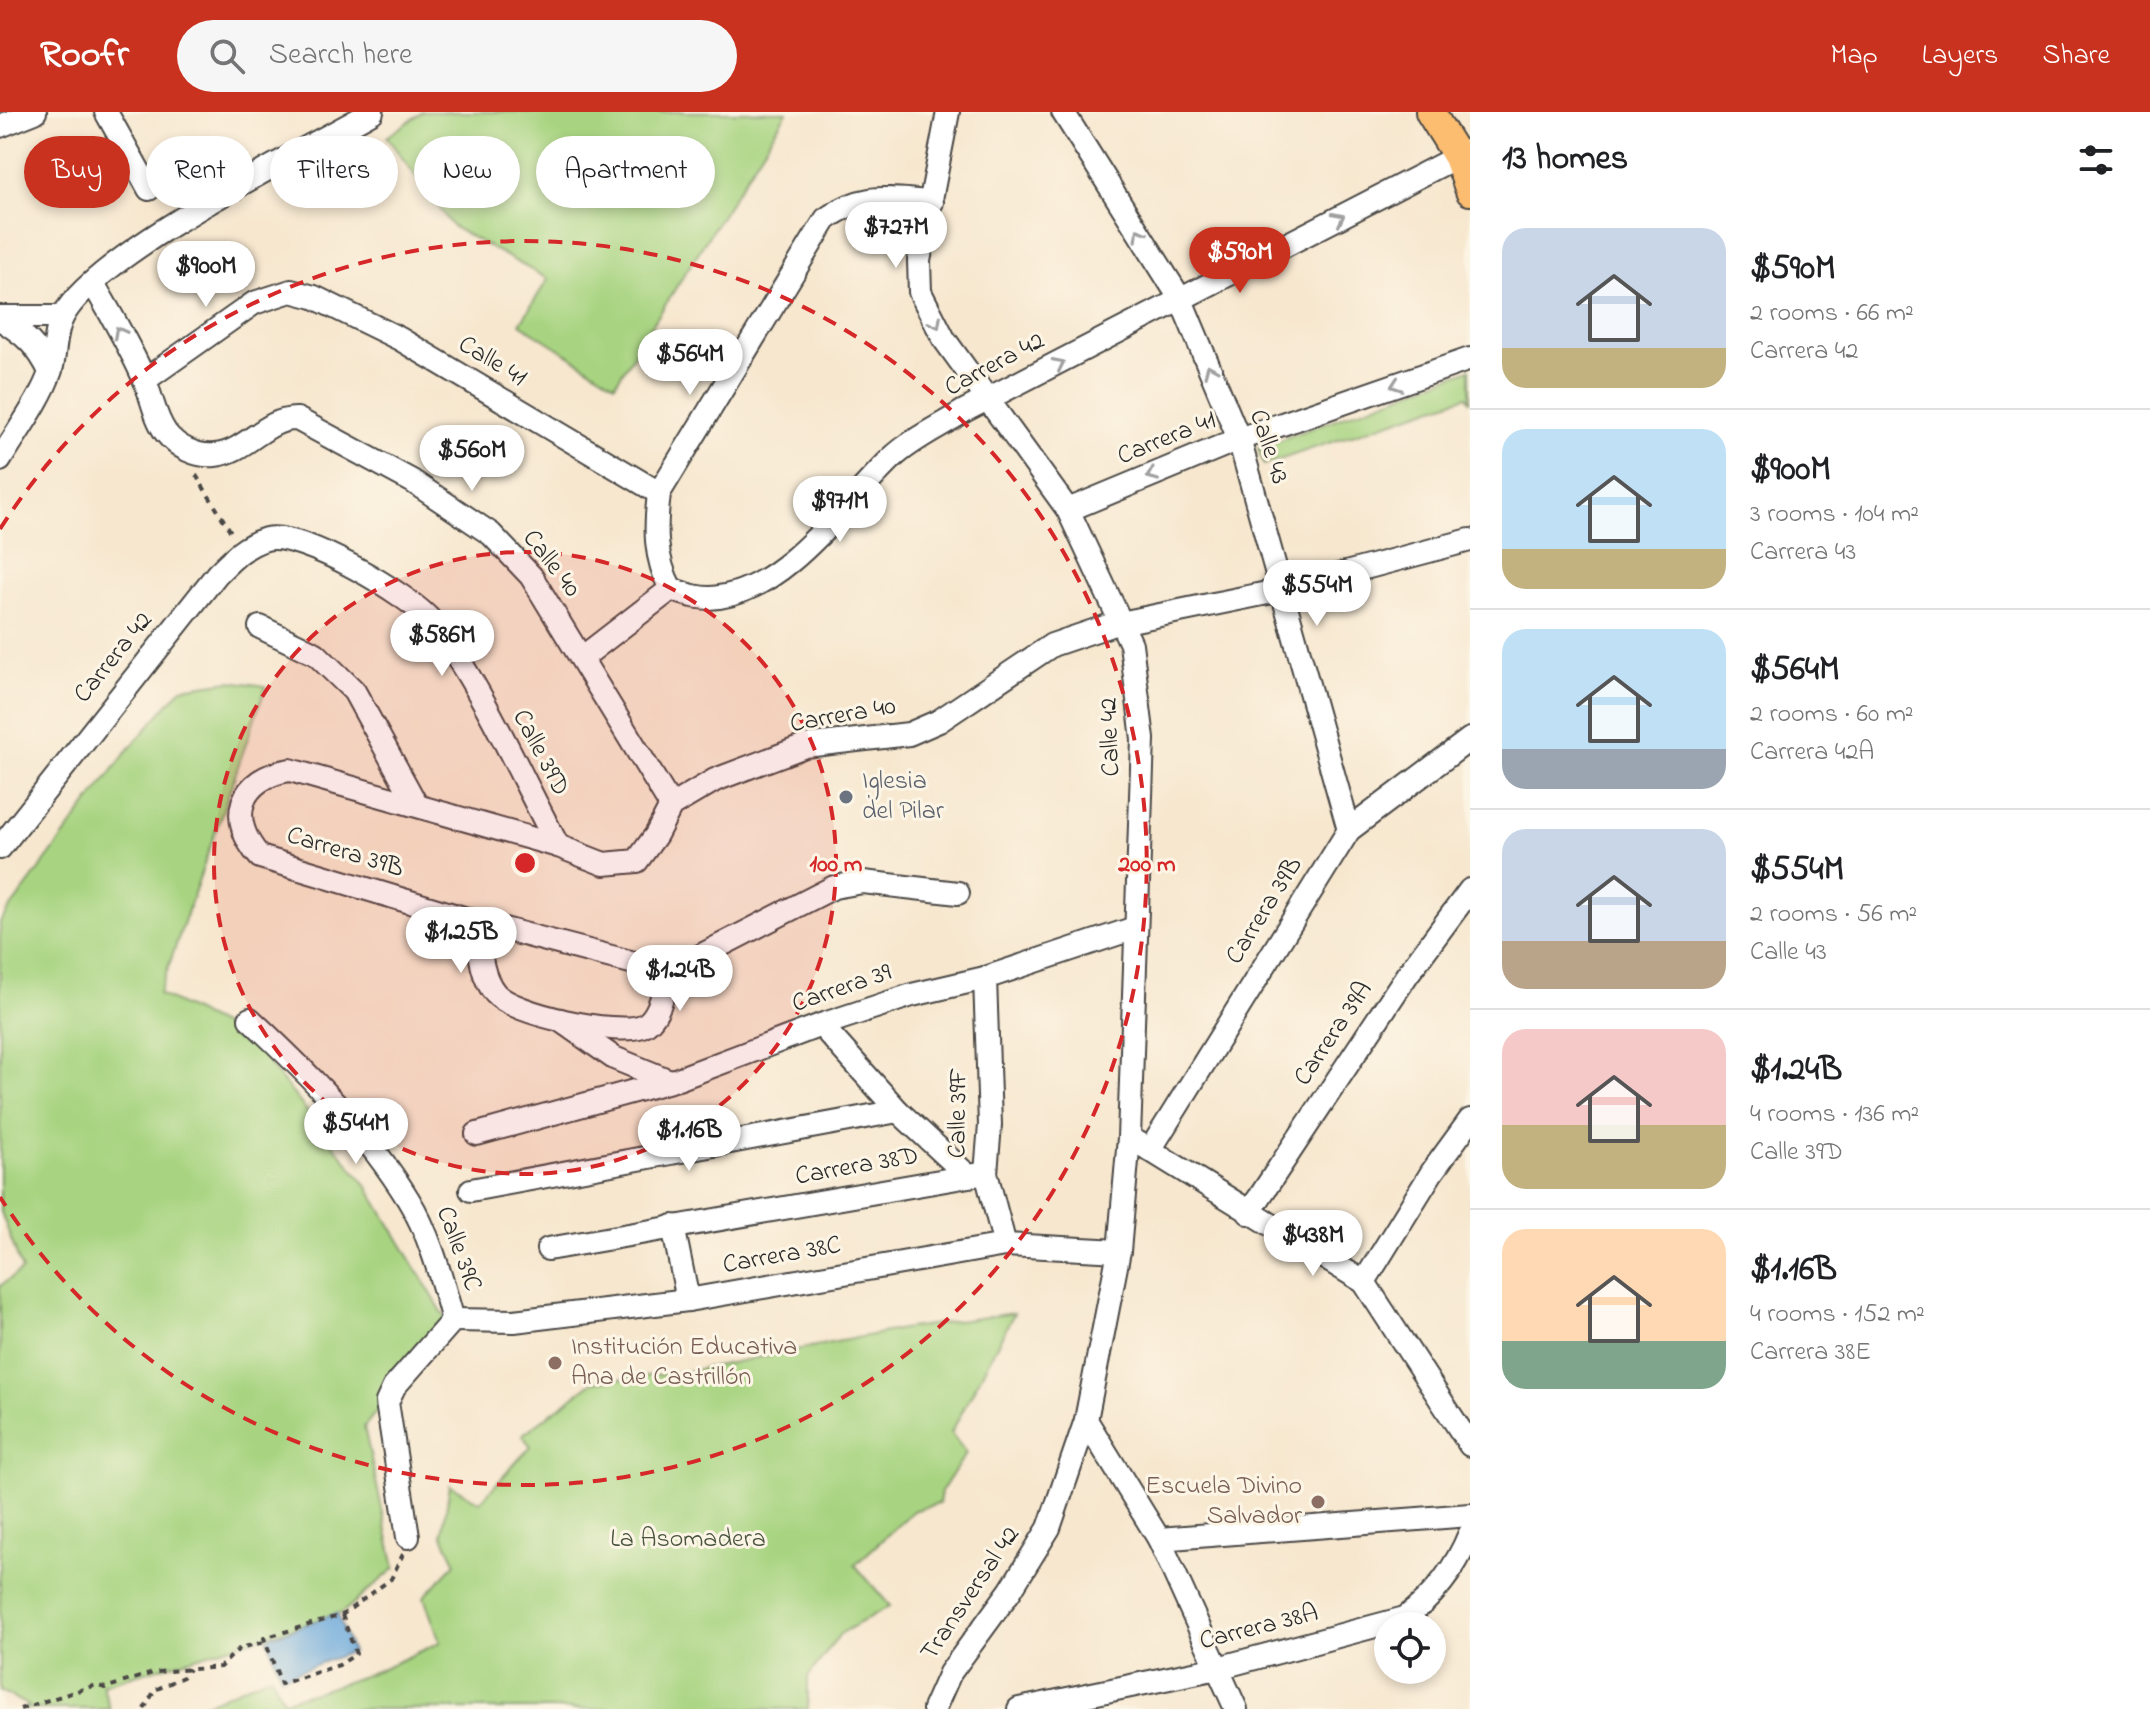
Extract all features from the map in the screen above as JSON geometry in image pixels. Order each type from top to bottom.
[{"type":"main road","points":[[1430,112],[1464,154],[1470,191]]},
{"type":"street","points":[[0,126],[35,112]]},
{"type":"street","points":[[106,112],[146,184]]},
{"type":"street","points":[[0,460],[50,372],[62,317],[93,283],[115,264],[170,228],[372,112]]},
{"type":"street","name":"Calle 42","points":[[948,112],[919,261],[920,292],[944,339],[1068,510],[1124,624],[1137,676],[1143,739],[1129,1138],[1119,1251],[1086,1420]]},
{"type":"street","name":"Calle 43","points":[[1063,112],[1181,300],[1239,439],[1349,830]]},
{"type":"street","name":"Carrera 42","points":[[671,589],[697,598],[719,597],[745,590],[779,572],[895,455],[989,399],[1464,154]]},
{"type":"street","points":[[583,657],[671,589],[661,570],[655,540],[659,493],[826,219],[849,202],[876,199],[932,202]]},
{"type":"street","points":[[93,283],[145,380],[165,431],[178,446]]},
{"type":"street","name":"Calle 41","points":[[145,380],[254,303],[272,294],[291,291],[314,297],[400,339],[659,493]]},
{"type":"street","points":[[0,318],[62,317]]},
{"type":"street","points":[[0,318],[24,334],[39,349],[50,372]]},
{"type":"street","name":"Carrera 41","points":[[1068,510],[1239,439],[1470,359]]},
{"type":"street","name":"Calle 40","points":[[178,446],[197,453],[216,455],[242,446],[283,419],[297,419],[412,481],[491,534],[531,576],[671,806]]},
{"type":"street","name":"Calle 39D","points":[[242,549],[268,539],[293,538],[382,584],[430,619],[458,659],[558,846]]},
{"type":"street","name":"Carrera 40","points":[[671,806],[715,780],[805,746],[909,734],[939,721],[1052,645],[1124,624],[1282,590],[1470,540]]},
{"type":"street","name":"Carrera 42","points":[[0,848],[217,574],[242,549]]},
{"type":"street","points":[[260,627],[316,654],[354,691],[416,804],[558,846],[604,864],[637,861],[656,835],[671,806]]},
{"type":"street","name":"Carrera 39B","points":[[1150,1150],[1349,830],[1470,739]]},
{"type":"street","name":"Carrera 39B","points":[[416,804],[290,770],[270,773],[253,785],[243,802],[240,823],[247,842],[260,857],[477,922],[669,972]]},
{"type":"street","points":[[477,922],[485,976],[503,1002],[559,1020],[627,1028],[644,1026],[655,1015],[669,972],[834,887],[863,882],[958,893]]},
{"type":"street","name":"Carrera 39A","points":[[1249,1213],[1407,975],[1470,890]]},
{"type":"street","name":"Carrera 39","points":[[477,1134],[670,1081],[912,995],[985,978],[1135,928]]},
{"type":"street","name":"Calle 39F","points":[[985,978],[990,1125],[977,1175],[1005,1245]]},
{"type":"street","name":"Calle 39C","points":[[250,1019],[340,1108],[410,1201],[442,1279],[453,1320]]},
{"type":"street","points":[[559,1020],[614,1058],[670,1081]]},
{"type":"street","points":[[821,1025],[898,1111],[977,1175]]},
{"type":"street","points":[[471,1190],[898,1111]]},
{"type":"street","points":[[1364,1282],[1432,1172],[1470,1120]]},
{"type":"street","points":[[1129,1138],[1364,1282],[1470,1445]]},
{"type":"street","name":"Carrera 38D","points":[[548,1249],[977,1175]]},
{"type":"street","points":[[673,1226],[688,1300]]},
{"type":"street","name":"Carrera 38C","points":[[453,1320],[514,1321],[688,1300],[1005,1245],[1119,1251]]},
{"type":"street","points":[[406,1540],[387,1402],[394,1387],[453,1320]]},
{"type":"street","points":[[1086,1420],[1159,1539],[1236,1709]]},
{"type":"street","name":"Transversal 42","points":[[934,1709],[950,1673],[1010,1591],[1049,1528],[1086,1420]]},
{"type":"street","points":[[1159,1539],[1470,1515]]},
{"type":"street","name":"Carrera 38A","points":[[1019,1709],[1218,1668],[1405,1618],[1428,1602],[1458,1562],[1470,1533]]},
{"type":"path","points":[[178,446],[242,549]]},
{"type":"path","points":[[342,1615],[356,1654],[339,1665],[281,1684],[264,1638],[342,1615],[391,1579],[401,1563],[406,1540]]},
{"type":"path","points":[[20,1709],[96,1685],[105,1688],[156,1672],[220,1667],[240,1648],[264,1642]]},
{"type":"path","points":[[144,1709],[155,1690],[183,1677],[189,1669]]},
{"type":"green space","points":[[422,112],[787,112],[615,384],[520,324],[548,279],[453,227],[439,208],[520,208],[520,136],[414,136],[414,174],[398,152],[398,136],[388,136]]},
{"type":"green space","points":[[1470,369],[1470,402],[1467,396],[1264,465],[1258,448]]},
{"type":"green space","points":[[230,681],[266,686],[159,994],[249,1039],[367,1186],[448,1322],[364,1427],[395,1568],[342,1613],[102,1685],[110,1709],[22,1709],[29,1706],[0,1691],[0,1286],[22,1270],[0,1209],[0,922],[128,750],[182,688]]},
{"type":"green space","name":"La Asomadera","points":[[1014,1313],[951,1433],[966,1453],[941,1492],[939,1503],[913,1511],[855,1565],[890,1606],[840,1634],[808,1677],[808,1709],[193,1709],[271,1675],[283,1700],[304,1695],[363,1676],[440,1642],[424,1597],[456,1563],[442,1534],[450,1485],[480,1502],[531,1446],[522,1435],[593,1382],[690,1371],[902,1329]]},
{"type":"water","points":[[337,1613],[352,1652],[281,1677],[267,1638]]},
{"type":"place","name":"Iglesia del Pilar","points":[[846,797]]},
{"type":"place","name":"Institución Educativa Ana de Castrillón","points":[[555,1363]]},
{"type":"place","name":"Escuela Divino Salvador","points":[[1318,1502]]}]
